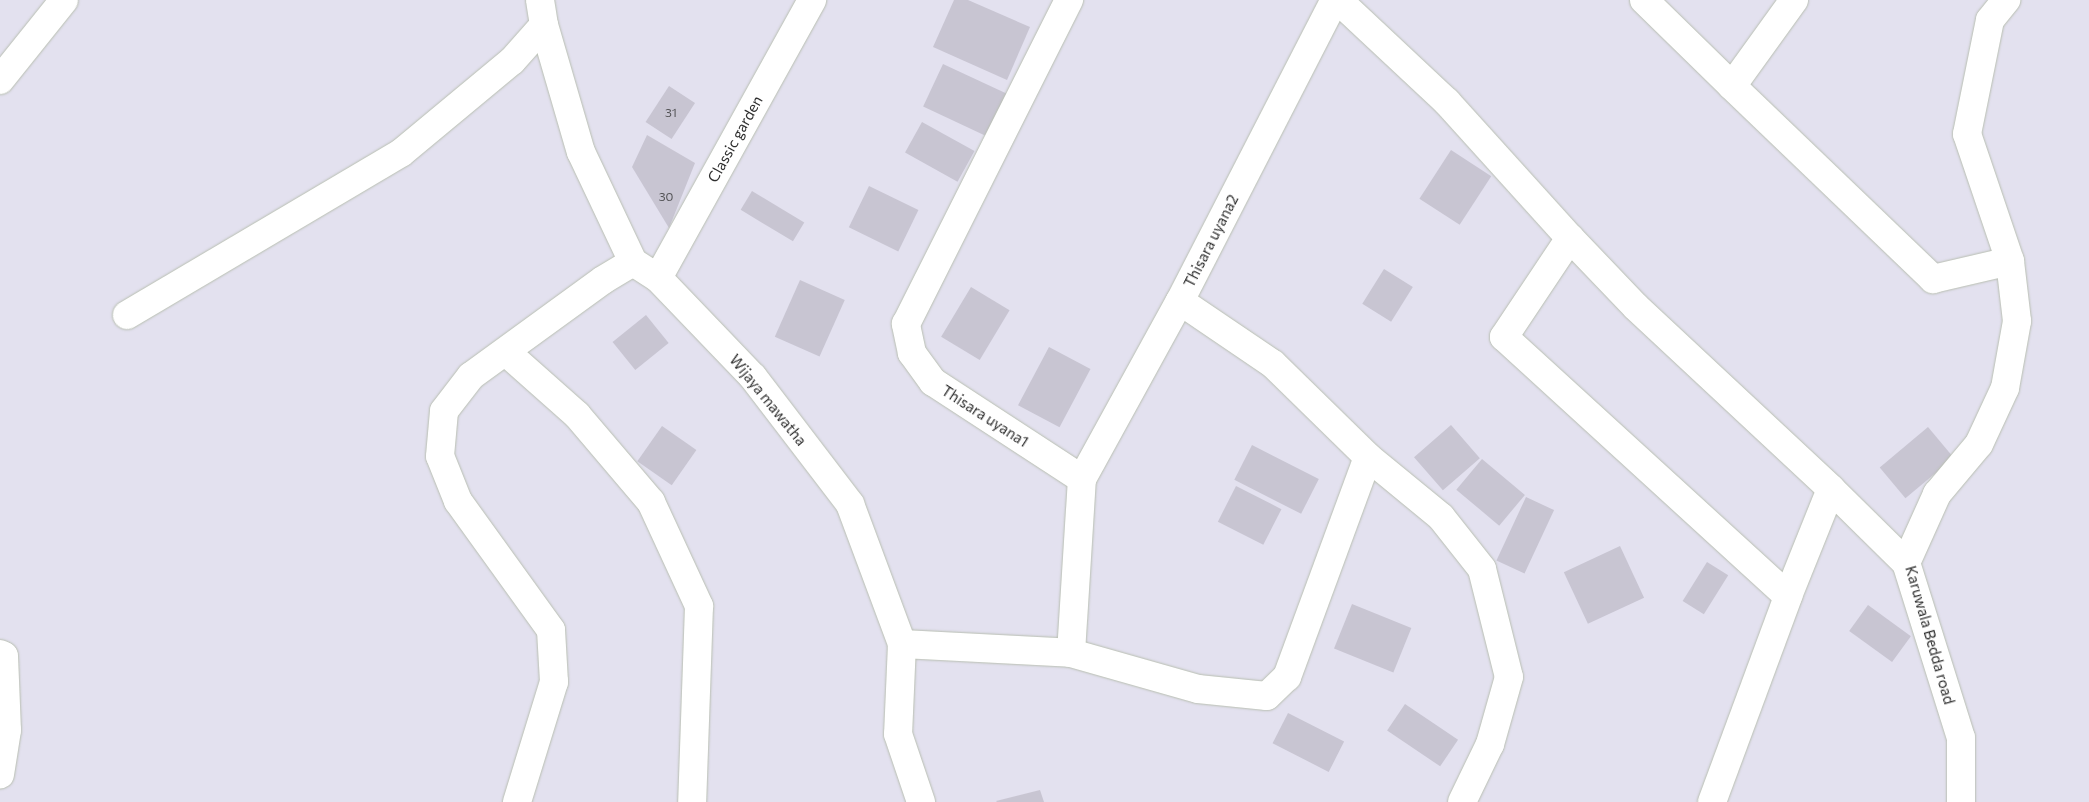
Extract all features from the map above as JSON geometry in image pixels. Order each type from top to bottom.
[{"type":"street","points":[[0,80],[64,0]]},
{"type":"street","name":"Classic garden","points":[[658,278],[812,0]]},
{"type":"street","name":"Thisara uyana1","points":[[1069,0],[906,324],[912,353],[934,382],[1082,479]]},
{"type":"street","points":[[1336,0],[1447,102],[1570,238],[1636,307],[1831,489],[1906,563]]},
{"type":"street","name":"Thisara uyana2","points":[[1082,479],[1180,301],[1336,0]]},
{"type":"street","points":[[1644,0],[1933,279],[2010,261]]},
{"type":"street","points":[[1732,86],[1794,0]]},
{"type":"street","name":"Karuwala Bedda road","points":[[1961,802],[1961,738],[1906,563],[1937,494],[1979,444],[2004,388],[2017,321],[2010,261],[1967,134],[1990,20],[2006,0]]},
{"type":"street","points":[[517,802],[554,682],[551,630],[458,501],[440,456],[444,411],[471,376],[603,280],[633,262],[581,152],[542,13]]},
{"type":"street","points":[[128,315],[401,153],[512,61],[542,13]]},
{"type":"street","points":[[1570,238],[1504,337],[1788,596]]},
{"type":"street","name":"Wijaya mawatha","points":[[633,262],[658,278],[753,377],[850,504],[902,644],[898,734],[921,802]]},
{"type":"street","points":[[1180,301],[1273,364],[1368,457],[1441,517],[1482,569],[1509,677],[1490,744],[1462,802]]},
{"type":"street","points":[[506,352],[576,415],[651,502],[699,606],[692,802]]},
{"type":"street","points":[[902,644],[1071,653],[1198,689],[1268,696],[1287,677],[1368,457]]},
{"type":"street","points":[[1071,653],[1082,479]]},
{"type":"street","points":[[1712,802],[1788,596],[1831,489]]},
{"type":"street","points":[[0,654],[4,656],[7,730],[0,774]]},
{"type":"building","points":[[954,0],[968,0],[1030,27],[1007,80],[933,47]]},
{"type":"building","points":[[943,64],[1006,94],[987,136],[923,107]]},
{"type":"building","points":[[669,86],[695,103],[672,139],[646,122]]},
{"type":"building","points":[[922,122],[974,151],[958,182],[905,153]]},
{"type":"building","points":[[647,135],[695,163],[669,228],[632,167]]},
{"type":"building","points":[[1451,150],[1491,176],[1460,225],[1419,199]]},
{"type":"building","points":[[869,186],[918,210],[898,251],[849,227]]},
{"type":"building","points":[[752,191],[804,222],[793,241],[741,210]]},
{"type":"building","points":[[1384,269],[1413,287],[1391,322],[1362,304]]},
{"type":"building","points":[[800,280],[845,300],[820,357],[775,337]]},
{"type":"building","points":[[971,287],[1010,310],[980,360],[941,337]]},
{"type":"building","points":[[646,315],[669,343],[635,370],[613,342]]},
{"type":"building","points":[[1049,347],[1090,369],[1060,427],[1018,405]]},
{"type":"building","points":[[1451,425],[1480,458],[1443,490],[1414,457]]},
{"type":"building","points":[[662,426],[696,450],[672,485],[637,461]]},
{"type":"building","points":[[1928,427],[1954,458],[1905,498],[1880,467]]},
{"type":"building","points":[[1252,445],[1319,479],[1301,514],[1234,480]]},
{"type":"building","points":[[1482,459],[1525,495],[1499,526],[1456,490]]},
{"type":"building","points":[[1236,486],[1281,509],[1263,545],[1218,522]]},
{"type":"building","points":[[1526,497],[1554,510],[1525,574],[1496,560]]},
{"type":"building","points":[[1620,546],[1644,598],[1588,624],[1564,572]]},
{"type":"building","points":[[1707,562],[1728,575],[1704,614],[1683,601]]},
{"type":"building","points":[[1352,604],[1411,628],[1393,672],[1334,649]]},
{"type":"building","points":[[1868,605],[1911,636],[1892,662],[1849,631]]},
{"type":"building","points":[[1405,704],[1458,740],[1440,766],[1387,731]]},
{"type":"building","points":[[1288,713],[1344,742],[1329,772],[1273,743]]},
{"type":"building","points":[[1040,790],[1044,802],[996,801]]}]
